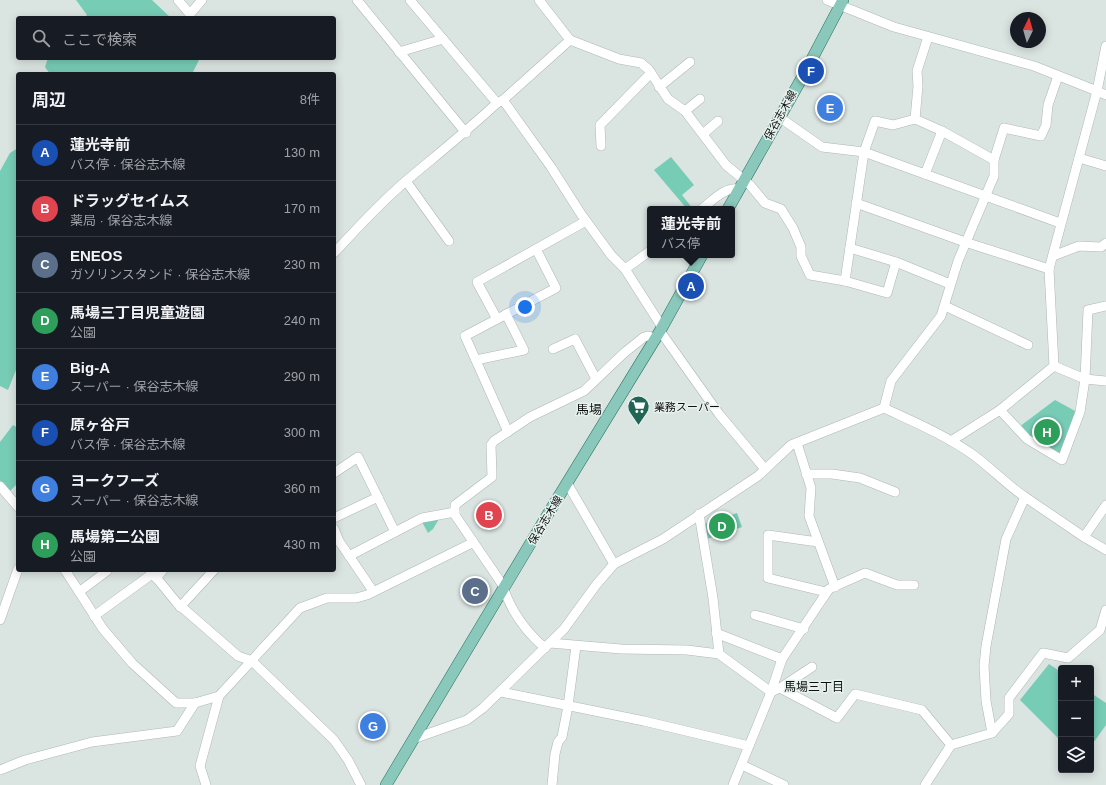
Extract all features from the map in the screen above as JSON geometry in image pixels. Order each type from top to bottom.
[{"type":"main road","name":"保谷志木線","points":[[730,206],[841,3]]},
{"type":"main road","name":"保谷志木線","points":[[386,785],[659,332],[700,258]]},
{"type":"street","points":[[178,0],[190,14],[202,0]]},
{"type":"street","points":[[357,0],[466,133]]},
{"type":"street","points":[[410,0],[500,102],[551,167],[586,221],[611,255],[625,269],[659,332],[719,414],[765,469]]},
{"type":"street","points":[[539,0],[570,40],[619,59],[641,63],[651,73],[668,99],[685,111],[742,185],[765,203],[781,209],[793,228],[801,247],[801,256],[810,275],[845,281],[887,293],[896,262]]},
{"type":"street","points":[[827,0],[841,3],[894,27],[1034,66],[1102,93]]},
{"type":"street","points":[[915,119],[918,86],[917,71],[928,37]]},
{"type":"street","points":[[399,52],[443,39]]},
{"type":"street","points":[[336,251],[379,206],[406,181],[466,133],[570,40]]},
{"type":"street","points":[[1054,366],[1049,269],[1078,158],[1102,93],[1106,46]]},
{"type":"street","points":[[659,87],[690,62]]},
{"type":"street","points":[[601,146],[600,125],[651,73]]},
{"type":"street","points":[[884,408],[891,381],[941,316],[950,284],[965,242],[994,176],[994,160],[1004,128],[1041,136],[1046,125],[1048,105],[1058,76]]},
{"type":"street","points":[[685,111],[700,99]]},
{"type":"street","points":[[779,117],[822,147],[864,152],[1060,223]]},
{"type":"street","points":[[845,281],[864,152],[875,121],[893,124],[915,119],[942,131],[994,160]]},
{"type":"street","points":[[703,134],[718,121]]},
{"type":"street","points":[[925,174],[942,131]]},
{"type":"street","points":[[1078,158],[1106,166]]},
{"type":"street","points":[[406,181],[448,241]]},
{"type":"street","points":[[706,206],[723,192],[742,185]]},
{"type":"street","points":[[856,203],[965,242],[1049,269]]},
{"type":"street","points":[[497,319],[477,282],[586,221]]},
{"type":"street","points":[[1053,256],[1079,246],[1101,247],[1106,243]]},
{"type":"street","points":[[850,248],[896,262],[950,284]]},
{"type":"street","points":[[508,432],[465,336],[556,288],[536,249]]},
{"type":"street","points":[[625,269],[647,253]]},
{"type":"street","points":[[945,306],[1028,345]]},
{"type":"street","points":[[1000,410],[1027,439],[1062,460],[1080,412],[1085,379],[1088,310],[1106,306]]},
{"type":"street","points":[[476,360],[524,350],[506,314]]},
{"type":"street","points":[[659,332],[644,337],[624,353],[584,391],[530,417],[491,445],[492,477],[455,505],[455,512],[472,543],[502,584],[525,628],[547,646],[687,650],[719,654],[776,690],[838,718],[855,694],[922,710],[951,745]]},
{"type":"street","points":[[553,349],[575,339],[596,379]]},
{"type":"street","points":[[1054,366],[1085,379],[1106,381]]},
{"type":"street","points":[[951,441],[1000,410],[1054,366]]},
{"type":"street","points":[[413,739],[467,720],[501,692],[564,629],[596,585],[614,564],[663,539],[758,476],[791,445],[884,408],[951,441],[972,454],[1007,485],[1084,537],[1106,550]]},
{"type":"street","points":[[797,443],[811,488],[809,516],[835,587]]},
{"type":"street","points":[[336,472],[358,457],[396,532]]},
{"type":"street","points":[[806,474],[832,474],[860,478],[884,483],[895,492]]},
{"type":"street","points":[[568,483],[614,564]]},
{"type":"street","points":[[0,486],[16,505]]},
{"type":"street","points":[[336,517],[378,497]]},
{"type":"street","points":[[992,733],[986,701],[984,666],[986,646],[1006,539],[1025,497]]},
{"type":"street","points":[[1084,537],[1106,505]]},
{"type":"street","points":[[349,556],[422,518],[455,512]]},
{"type":"street","points":[[699,514],[713,598],[719,654]]},
{"type":"street","points":[[336,534],[339,541],[373,591]]},
{"type":"street","points":[[818,542],[768,535],[768,578],[826,592]]},
{"type":"street","points":[[66,572],[103,629],[132,663],[176,703],[195,703],[218,696],[300,608],[327,598],[356,598],[472,543]]},
{"type":"street","points":[[0,620],[17,572]]},
{"type":"street","points":[[79,592],[106,572]]},
{"type":"street","points":[[180,606],[212,572]]},
{"type":"street","points":[[733,785],[749,746],[776,690],[782,659],[804,629],[826,592],[865,573],[897,585],[914,585]]},
{"type":"street","points":[[94,616],[152,574],[180,606],[238,656],[252,661],[334,740],[348,760],[361,785]]},
{"type":"street","points":[[926,785],[951,745],[992,733],[1009,714],[1009,698],[1043,653],[1068,658],[1100,630],[1106,610]]},
{"type":"street","points":[[755,615],[804,629]]},
{"type":"street","points":[[716,633],[782,659]]},
{"type":"street","points":[[552,785],[555,754],[558,742],[562,737],[568,706],[576,646]]},
{"type":"street","points":[[776,690],[812,667]]},
{"type":"street","points":[[501,692],[644,721],[749,746]]},
{"type":"street","points":[[206,785],[200,766],[218,696]]},
{"type":"street","points":[[0,770],[26,760],[92,742],[177,731],[195,703]]},
{"type":"street","points":[[742,765],[784,785]]},
{"type":"green space","points":[[76,0],[152,0],[169,16],[86,16],[87,15]]},
{"type":"green space","points":[[47,60],[199,60],[193,72],[49,72],[45,67]]},
{"type":"green space","points":[[16,149],[16,370],[8,390],[0,386],[0,171],[10,153]]},
{"type":"green space","points":[[671,157],[694,185],[682,195],[691,206],[684,206],[654,170]]},
{"type":"green space","points":[[1055,400],[1077,412],[1061,457],[1029,437],[1019,427]]},
{"type":"green space","points":[[13,425],[16,427],[16,485],[7,494],[0,486],[0,442]]},
{"type":"green space","points":[[737,513],[742,527],[707,539],[702,525]]},
{"type":"green space","points":[[439,519],[433,529],[428,533],[421,520]]},
{"type":"green space","points":[[1049,664],[1058,670],[1058,738],[1020,700]]},
{"type":"green space","points":[[1094,695],[1106,703],[1106,725],[1094,742]]},
{"type":"place","name":"原ヶ谷戸","points":[[811,71]]},
{"type":"place","name":"Big-A","points":[[830,108]]},
{"type":"place","name":"蓮光寺前","points":[[691,286]]},
{"type":"place","name":"業務スーパー","points":[[638,426]]},
{"type":"place","name":"馬場第二公園","points":[[1047,432]]},
{"type":"place","name":"ドラッグセイムス","points":[[489,515]]},
{"type":"place","name":"馬場三丁目児童遊園","points":[[722,526]]},
{"type":"place","name":"ENEOS","points":[[475,591]]},
{"type":"place","name":"ヨークフーズ","points":[[373,726]]},
{"type":"district","name":"馬場","points":[[589,409]]},
{"type":"district","name":"馬場三丁目","points":[[814,687]]}]
